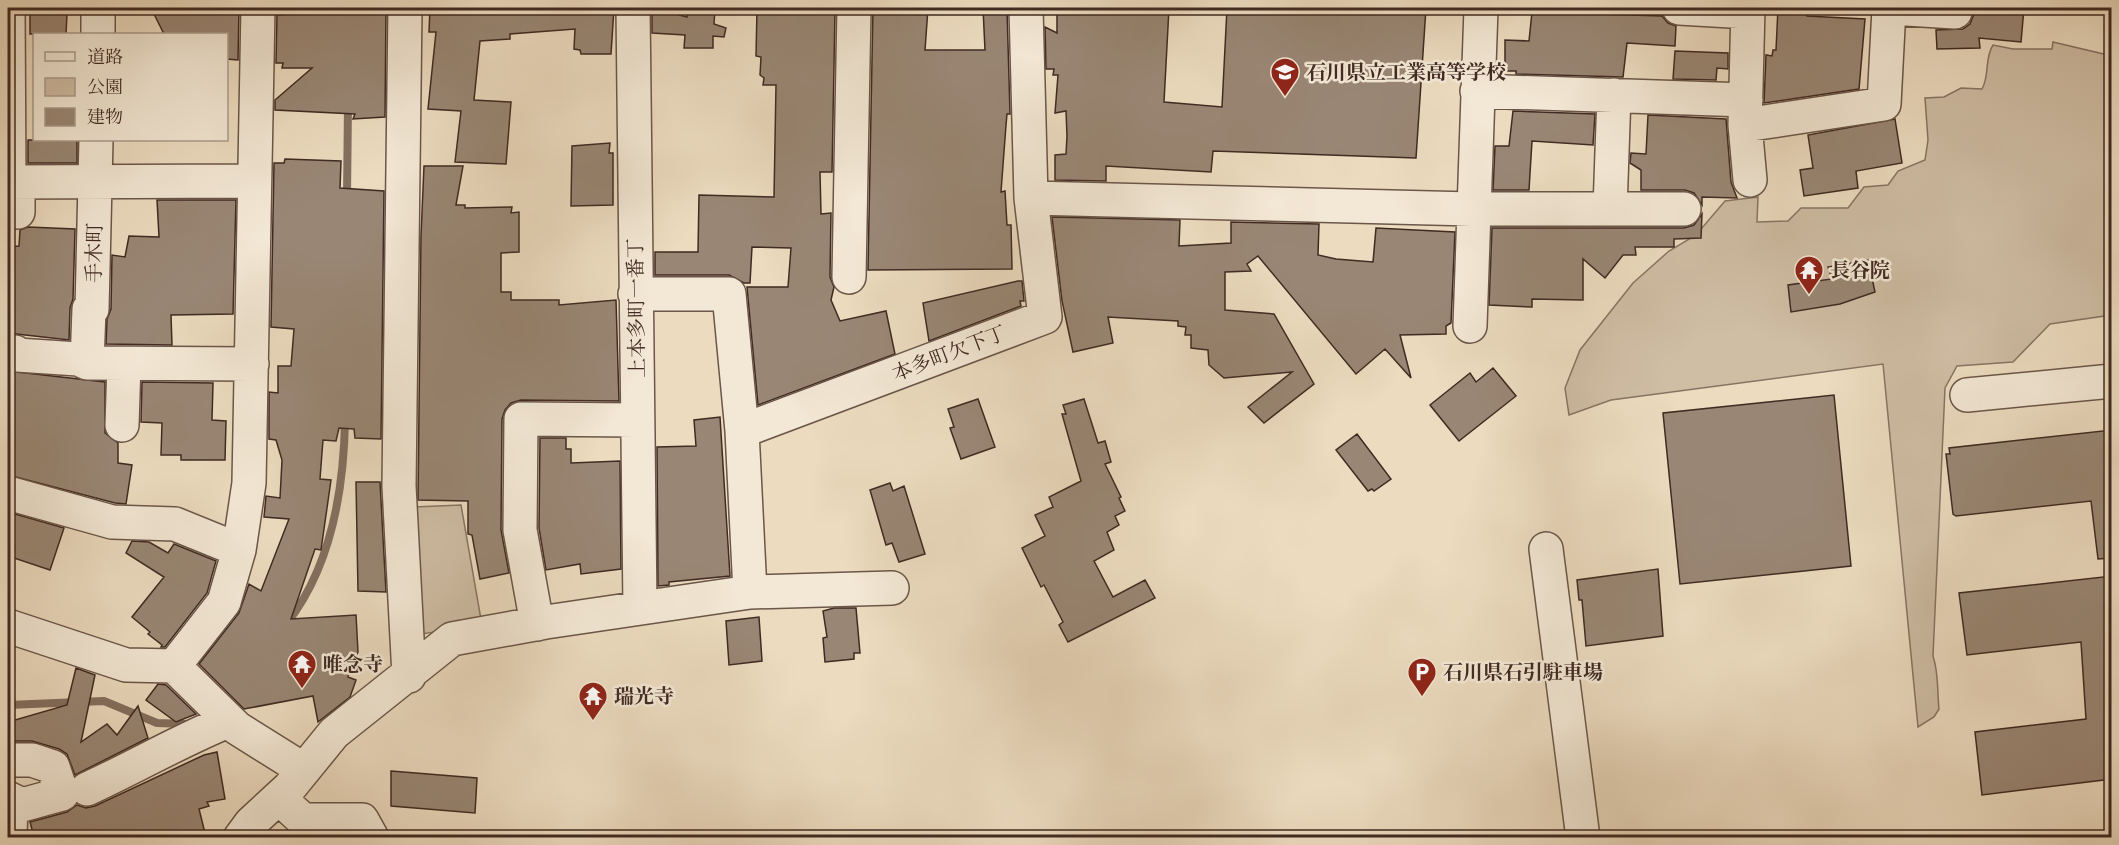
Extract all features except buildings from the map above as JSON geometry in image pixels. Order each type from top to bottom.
[{"type":"street","points":[[8,8],[13,189],[95,182],[253,181]]},
{"type":"street","points":[[98,8],[98,33]]},
{"type":"street","points":[[174,666],[224,602],[239,550],[249,483],[258,8]]},
{"type":"street","points":[[405,8],[399,486],[409,676]]},
{"type":"street","name":"上本多町一番丁","points":[[633,8],[640,608]]},
{"type":"street","points":[[849,277],[854,8]]},
{"type":"street","points":[[1026,8],[1031,198],[1472,209],[1684,209]]},
{"type":"street","points":[[1470,326],[1472,209],[1481,8]]},
{"type":"street","points":[[1680,8],[1748,10],[1745,112],[1750,180]]},
{"type":"street","points":[[1477,91],[1614,95],[1745,112],[1884,104],[1889,8],[1955,12],[1956,8]]},
{"type":"street","points":[[1610,209],[1614,95]]},
{"type":"street","name":"手木町","points":[[87,363],[89,309],[93,309],[96,141]]},
{"type":"street","name":"本多町欠下丁","points":[[742,431],[1045,317],[1031,198]]},
{"type":"street","points":[[635,294],[729,294],[742,431],[750,592]]},
{"type":"street","points":[[8,351],[15,352],[17,355],[78,358],[87,363],[252,364]]},
{"type":"street","points":[[122,425],[124,364]]},
{"type":"street","points":[[1967,395],[2112,381]]},
{"type":"street","points":[[537,624],[520,530],[521,419],[637,420]]},
{"type":"street","points":[[8,493],[112,522],[175,524],[239,550]]},
{"type":"street","points":[[1546,549],[1583,837]]},
{"type":"street","points":[[240,837],[251,823],[304,771],[334,733],[453,639],[750,592],[891,588]]},
{"type":"street","points":[[8,626],[126,665],[174,666],[228,721],[304,771]]},
{"type":"street","points":[[10,837],[9,799],[22,805],[74,791],[140,765],[177,742],[228,721]]},
{"type":"street","points":[[8,760],[32,760],[53,768],[74,791]]},
{"type":"street","points":[[279,798],[303,820],[362,820],[372,837]]},
{"type":"green space","points":[[2053,42],[2108,55],[2111,46],[2111,315],[2050,324],[2013,362],[1957,366],[1945,388],[1933,656],[1939,709],[1934,717],[1918,727],[1883,364],[1611,400],[1569,415],[1565,388],[1580,350],[1633,283],[1669,251],[1696,235],[1725,201],[1758,197],[1757,222],[1788,221],[1801,208],[1848,208],[1864,187],[1888,185],[1898,171],[1925,160],[1928,140],[1925,98],[1944,97],[1961,88],[1982,89],[1993,45],[2013,49],[2052,49]]},
{"type":"green space","points":[[461,505],[482,625],[415,635],[414,507]]},
{"type":"waterway","points":[[347,197],[348,104]]},
{"type":"waterway","points":[[287,623],[314,577],[332,526],[342,473],[345,419]]},
{"type":"waterway","points":[[8,705],[104,701],[157,723],[187,724]]},
{"type":"place","name":"石川県立工業高等学校","points":[[1285,98]]},
{"type":"place","name":"長谷院","points":[[1809,296]]},
{"type":"place","name":"唯念寺","points":[[302,690]]},
{"type":"place","name":"石川県石引駐車場","points":[[1422,698]]},
{"type":"place","name":"瑞光寺","points":[[593,722]]}]
